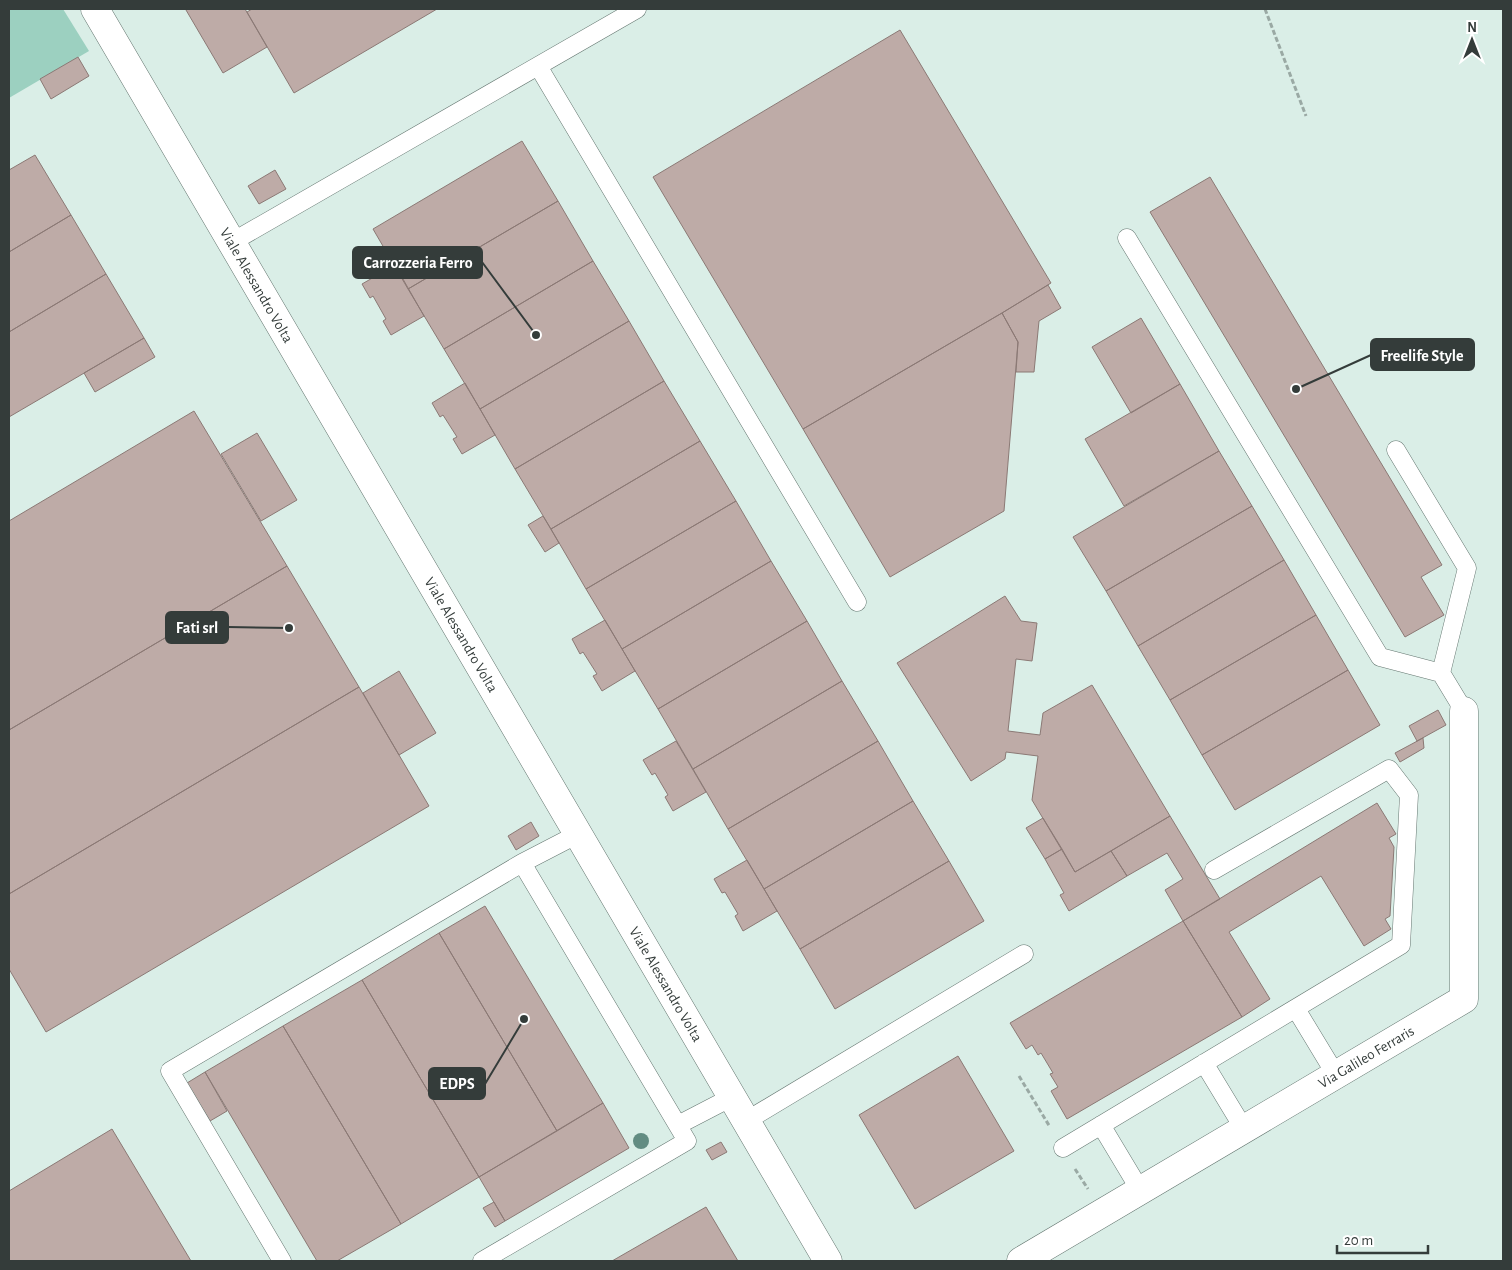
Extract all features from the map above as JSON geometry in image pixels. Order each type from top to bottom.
[{"type":"street","name":"Viale Alessandro Volta","points":[[95,9],[828,1261]]},
{"type":"street","name":"Via Galileo Ferraris","points":[[1021,1261],[1464,999],[1464,710]]},
{"type":"lane","points":[[232,242],[637,9]]},
{"type":"lane","points":[[538,66],[857,602]]},
{"type":"lane","points":[[1127,238],[1380,657],[1441,673],[1464,710]]},
{"type":"lane","points":[[1396,450],[1467,568],[1441,673]]},
{"type":"lane","points":[[1063,1148],[1401,945],[1409,795],[1388,768],[1214,870]]},
{"type":"lane","points":[[282,1261],[170,1071],[522,863],[578,834]]},
{"type":"lane","points":[[482,1261],[687,1140],[522,863]]},
{"type":"lane","points":[[746,1121],[1024,954]]},
{"type":"lane","points":[[1296,1009],[1336,1075]]},
{"type":"lane","points":[[1204,1063],[1244,1129]]},
{"type":"lane","points":[[678,1125],[732,1097]]},
{"type":"lane","points":[[1101,1125],[1140,1190]]},
{"type":"path","points":[[1265,9],[1306,116]]},
{"type":"green space","points":[[9,9],[63,9],[89,51],[9,98]]},
{"type":"building","points":[[187,9],[245,9],[267,47],[223,73]]},
{"type":"building","points":[[252,9],[437,9],[294,93],[247,12]]},
{"type":"building","points":[[900,30],[1051,283],[803,429],[653,177]]},
{"type":"building","points":[[78,57],[89,76],[51,99],[40,79]]},
{"type":"building","points":[[522,141],[558,201],[408,289],[373,229]]},
{"type":"building","points":[[35,155],[71,215],[9,252],[9,170]]},
{"type":"building","points":[[275,170],[286,189],[259,204],[248,186]]},
{"type":"building","points":[[1210,177],[1442,565],[1421,577],[1444,615],[1405,637],[1150,212]]},
{"type":"building","points":[[558,201],[593,261],[444,349],[408,289]]},
{"type":"building","points":[[71,215],[106,274],[9,332],[9,252]]},
{"type":"building","points":[[593,261],[629,321],[480,409],[444,349]]},
{"type":"building","points":[[395,265],[424,316],[391,335],[383,321],[386,319],[373,296],[370,298],[362,284]]},
{"type":"building","points":[[106,274],[144,338],[9,417],[9,332]]},
{"type":"building","points":[[1048,285],[1061,308],[1039,321],[1034,372],[1016,372],[1018,342],[1002,313]]},
{"type":"building","points":[[1002,313],[1018,342],[1004,511],[890,577],[803,429]]},
{"type":"building","points":[[1141,318],[1180,384],[1131,413],[1092,347]]},
{"type":"building","points":[[629,321],[664,381],[515,469],[480,409]]},
{"type":"building","points":[[144,338],[155,357],[95,392],[84,373]]},
{"type":"building","points":[[664,381],[700,441],[551,529],[515,469]]},
{"type":"building","points":[[465,383],[495,435],[462,454],[453,439],[457,437],[443,415],[440,417],[432,403]]},
{"type":"building","points":[[1180,384],[1219,451],[1124,506],[1085,439]]},
{"type":"building","points":[[194,411],[287,566],[9,730],[9,521]]},
{"type":"building","points":[[257,433],[297,500],[261,521],[221,454]]},
{"type":"building","points":[[700,441],[736,501],[586,589],[551,529]]},
{"type":"building","points":[[1219,451],[1252,506],[1106,591],[1073,537]]},
{"type":"building","points":[[736,501],[771,561],[622,649],[586,589]]},
{"type":"building","points":[[1252,506],[1284,560],[1138,646],[1106,591]]},
{"type":"building","points":[[543,516],[559,543],[545,552],[528,525]]},
{"type":"building","points":[[1284,560],[1316,615],[1170,700],[1138,646]]},
{"type":"building","points":[[771,561],[807,621],[658,709],[622,649]]},
{"type":"building","points":[[287,566],[359,687],[9,894],[9,730]]},
{"type":"building","points":[[1005,596],[1021,621],[1037,623],[1032,661],[1016,659],[1008,731],[1040,735],[1043,713],[1092,685],[1170,816],[1075,872],[1032,800],[1038,756],[1006,752],[1005,759],[971,781],[897,663]]},
{"type":"building","points":[[1316,615],[1348,670],[1202,755],[1170,700]]},
{"type":"building","points":[[605,620],[635,671],[602,691],[593,676],[597,674],[583,652],[580,654],[572,639]]},
{"type":"building","points":[[807,621],[842,681],[693,769],[658,709]]},
{"type":"building","points":[[1348,670],[1380,725],[1235,810],[1202,755]]},
{"type":"building","points":[[399,671],[436,733],[399,755],[363,693]]},
{"type":"building","points":[[842,681],[878,741],[728,829],[693,769]]},
{"type":"building","points":[[359,687],[429,806],[46,1032],[9,969],[9,894]]},
{"type":"building","points":[[1438,710],[1446,725],[1417,741],[1409,726]]},
{"type":"building","points":[[1423,738],[1424,748],[1400,762],[1395,753]]},
{"type":"building","points":[[676,741],[706,792],[673,811],[665,797],[668,795],[655,773],[652,775],[643,760]]},
{"type":"building","points":[[878,741],[913,801],[764,889],[728,829]]},
{"type":"building","points":[[913,801],[949,861],[800,949],[764,889]]},
{"type":"building","points":[[1377,803],[1396,834],[1389,838],[1394,847],[1390,916],[1385,919],[1391,929],[1364,946],[1321,876],[1229,932],[1270,999],[1242,1017],[1183,921]]},
{"type":"building","points":[[1170,816],[1220,899],[1183,921],[1165,890],[1183,879],[1167,853],[1127,876],[1111,851]]},
{"type":"building","points":[[1043,818],[1062,849],[1045,859],[1026,828]]},
{"type":"building","points":[[531,822],[539,836],[516,850],[508,836]]},
{"type":"building","points":[[1062,849],[1075,872],[1111,851],[1127,876],[1069,911],[1060,895],[1064,893],[1045,859]]},
{"type":"building","points":[[747,860],[777,911],[743,931],[735,916],[738,914],[725,892],[722,893],[714,879]]},
{"type":"building","points":[[949,861],[984,921],[835,1009],[800,949]]},
{"type":"building","points":[[485,906],[603,1103],[557,1131],[439,933]]},
{"type":"building","points":[[1183,921],[1242,1017],[1067,1119],[1051,1091],[1058,1087],[1050,1074],[1053,1073],[1041,1053],[1038,1055],[1032,1045],[1026,1049],[1010,1023]]},
{"type":"building","points":[[439,933],[557,1131],[479,1177],[362,980]]},
{"type":"building","points":[[362,980],[479,1177],[401,1224],[283,1026]]},
{"type":"building","points":[[283,1026],[401,1224],[337,1261],[317,1261],[205,1072]]},
{"type":"building","points":[[958,1056],[1014,1151],[915,1209],[859,1115]]},
{"type":"building","points":[[205,1072],[227,1111],[210,1121],[187,1083]]},
{"type":"building","points":[[603,1103],[629,1148],[505,1221],[479,1177]]},
{"type":"building","points":[[112,1129],[191,1261],[9,1261],[9,1191]]},
{"type":"building","points":[[721,1142],[727,1152],[712,1160],[706,1150]]},
{"type":"building","points":[[494,1202],[505,1221],[495,1227],[483,1208]]},
{"type":"building","points":[[706,1207],[738,1261],[612,1261]]},
{"type":"place","name":"Carrozzeria Ferro","points":[[536,335]]},
{"type":"place","name":"Freelife Style","points":[[1296,389]]},
{"type":"place","name":"Fati srl","points":[[289,628]]},
{"type":"place","name":"EDPS","points":[[524,1019]]}]
